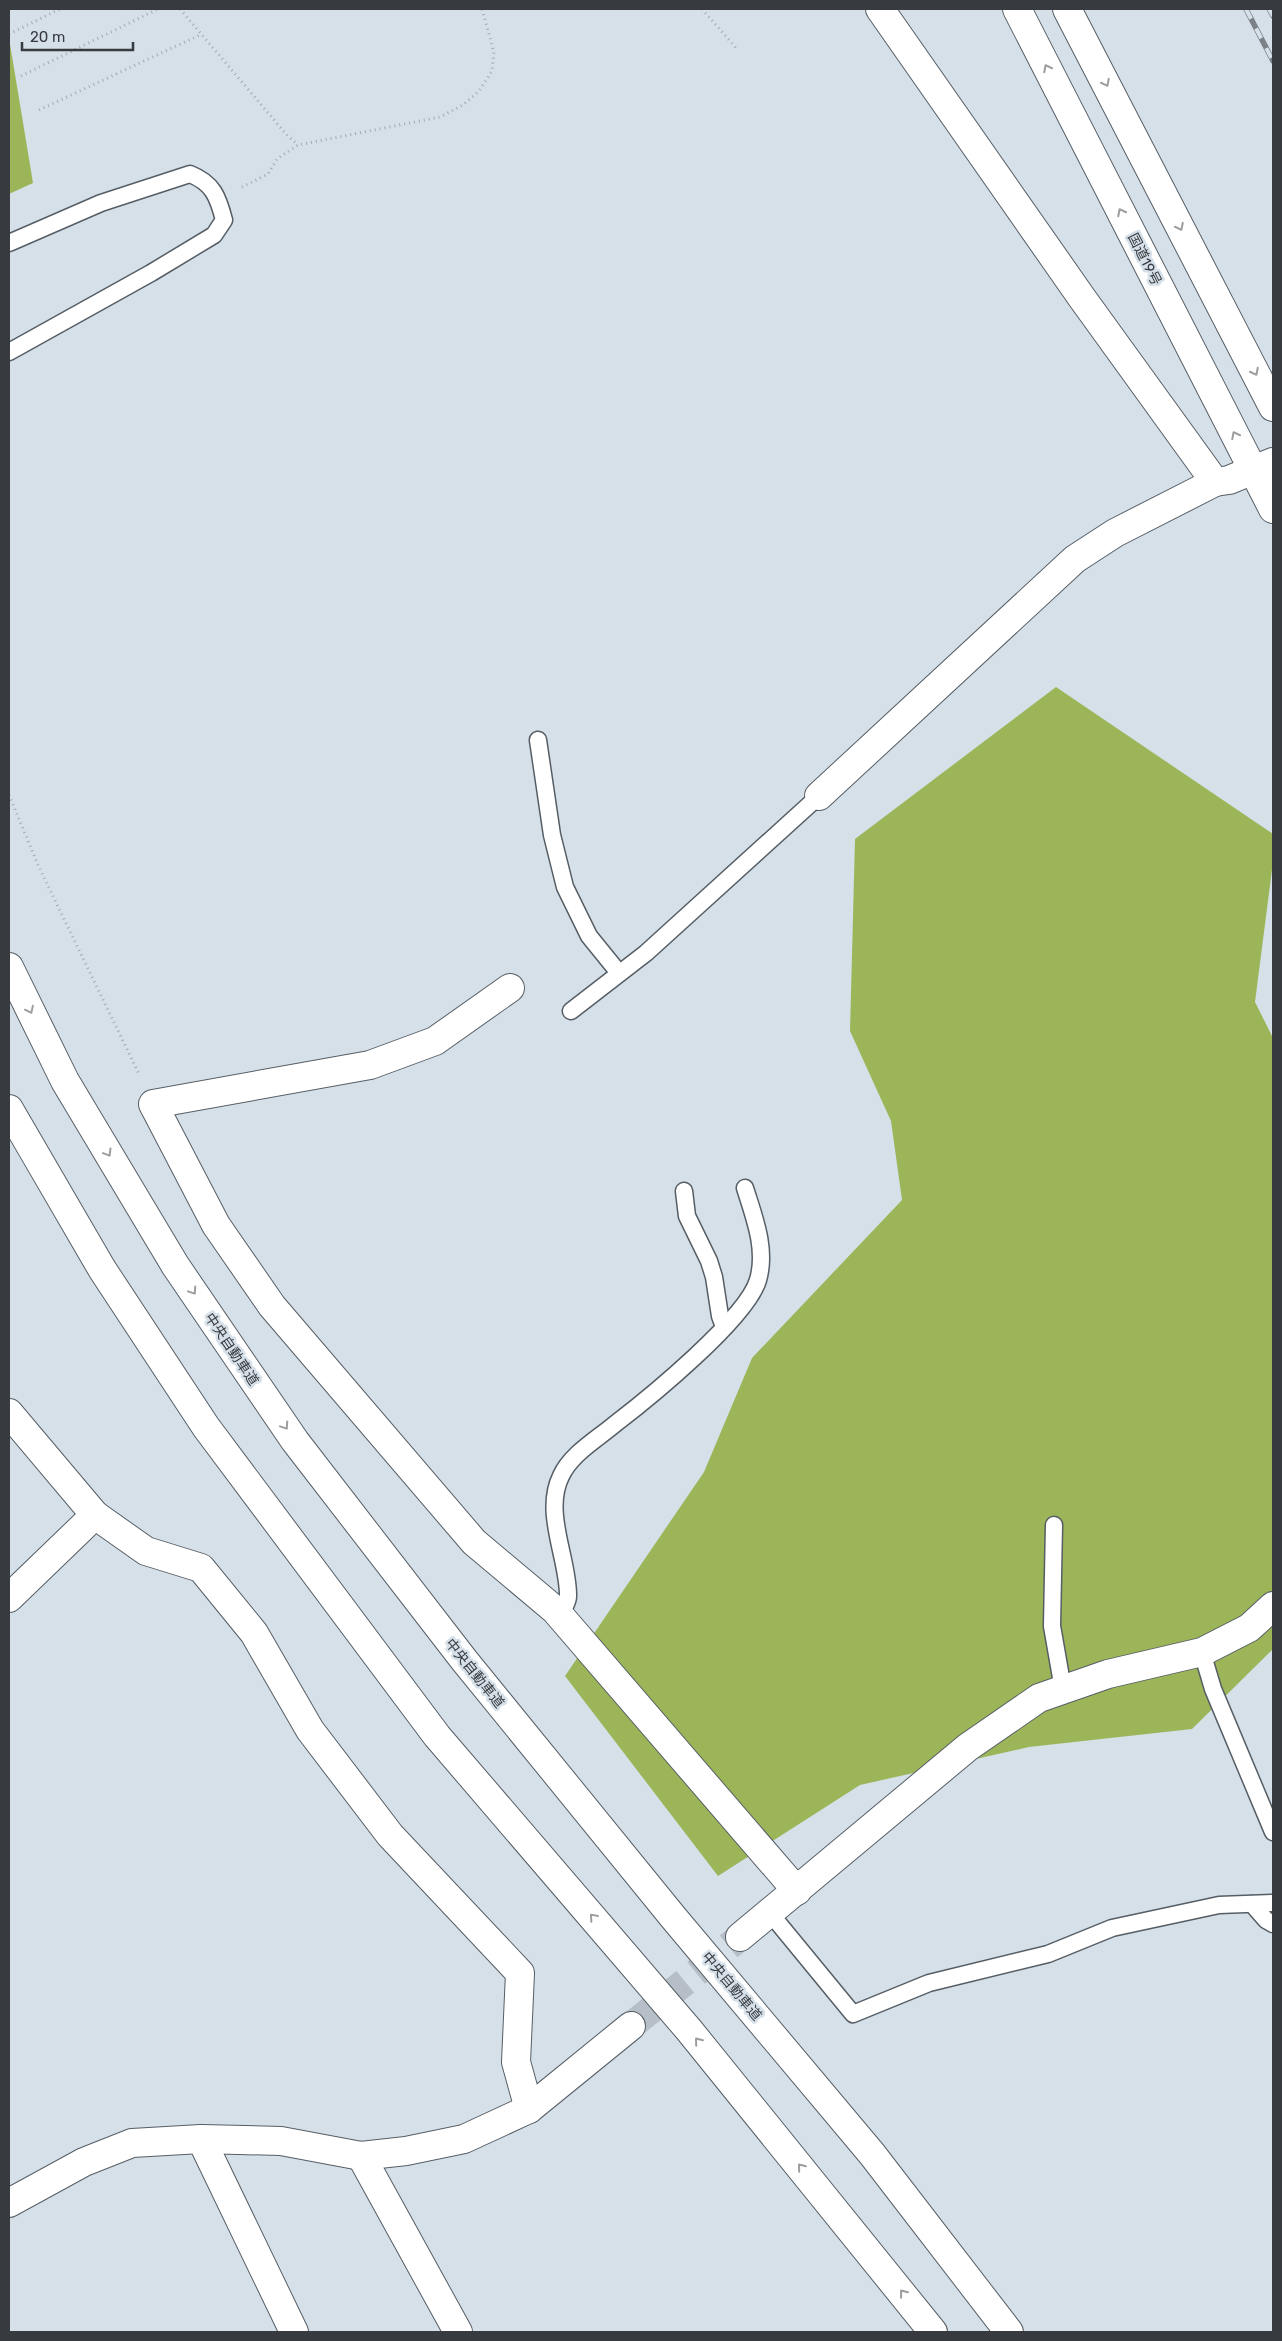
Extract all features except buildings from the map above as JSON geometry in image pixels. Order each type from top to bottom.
[{"type":"main road","points":[[880,9],[1082,298],[1216,482]]},
{"type":"main road","name":"国道19号","points":[[1017,9],[1263,465],[1273,509]]},
{"type":"main road","points":[[1067,9],[1273,407]]},
{"type":"main road","points":[[818,796],[1076,560],[1115,533],[1216,482],[1229,480],[1263,465]]},
{"type":"main road","name":"中央自動車道","points":[[9,967],[65,1081],[175,1265],[295,1441],[464,1660],[673,1917],[872,2154],[1009,2332]]},
{"type":"main road","points":[[510,988],[435,1041],[370,1065],[153,1104],[216,1225],[272,1306],[474,1542],[560,1616],[797,1890]]},
{"type":"main road","points":[[9,1109],[102,1269],[206,1427],[437,1736],[689,2030],[932,2332]]},
{"type":"main road","points":[[9,1413],[95,1515],[146,1551],[202,1568],[254,1633],[310,1730],[390,1835],[520,1973],[516,2062],[529,2109]]},
{"type":"main road","points":[[9,1598],[95,1515]]},
{"type":"main road","points":[[740,1937],[968,1747],[1039,1698],[1108,1674],[1202,1652],[1249,1628],[1273,1606]]},
{"type":"main road","points":[[9,2203],[84,2162],[132,2143],[201,2139],[281,2141],[361,2156],[406,2151],[464,2139],[529,2109],[631,2026]]},
{"type":"main road","points":[[201,2139],[294,2332]]},
{"type":"main road","points":[[361,2156],[458,2332]]},
{"type":"lane","points":[[9,243],[101,203],[190,174],[204,180],[218,198],[224,220],[214,235],[151,273],[9,352]]},
{"type":"lane","points":[[538,740],[552,835],[565,887],[589,936],[620,973]]},
{"type":"lane","points":[[570,1011],[646,953],[818,796]]},
{"type":"lane","points":[[560,1616],[569,1597],[558,1538],[555,1499],[560,1478],[569,1462],[630,1413],[724,1327],[748,1299],[758,1280],[761,1253],[758,1228],[745,1188]]},
{"type":"lane","points":[[684,1191],[687,1216],[709,1261],[714,1276],[720,1316],[724,1327]]},
{"type":"lane","points":[[1054,1525],[1052,1626],[1063,1689]]},
{"type":"lane","points":[[1202,1652],[1213,1689],[1273,1832]]},
{"type":"lane","points":[[770,1913],[852,2014],[929,1982],[1048,1954],[1112,1928],[1219,1906],[1273,1902]]},
{"type":"lane","points":[[1252,1904],[1266,1920],[1273,1924]]},
{"type":"path","points":[[9,34],[60,9]]},
{"type":"path","points":[[21,76],[158,9]]},
{"type":"path","points":[[180,9],[286,134],[298,145]]},
{"type":"path","points":[[218,198],[268,174],[277,159],[298,145],[440,117],[463,105],[479,91],[492,71],[494,52],[482,9]]},
{"type":"path","points":[[702,9],[737,50]]},
{"type":"path","points":[[39,110],[202,34]]},
{"type":"path","points":[[9,795],[38,865],[153,1104]]},
{"type":"green space","points":[[9,38],[33,183],[9,194]]},
{"type":"green space","points":[[1056,687],[1273,834],[1273,862],[1255,1002],[1273,1038],[1273,1649],[1192,1729],[1029,1747],[860,1785],[718,1876],[565,1676],[704,1472],[752,1358],[902,1200],[891,1121],[850,1031],[855,839]]},
{"type":"tunnel","points":[[631,2026],[740,1937]]},
{"type":"railway","points":[[1246,9],[1273,61]]},
{"type":"railway","points":[[1269,9],[1273,16]]}]
